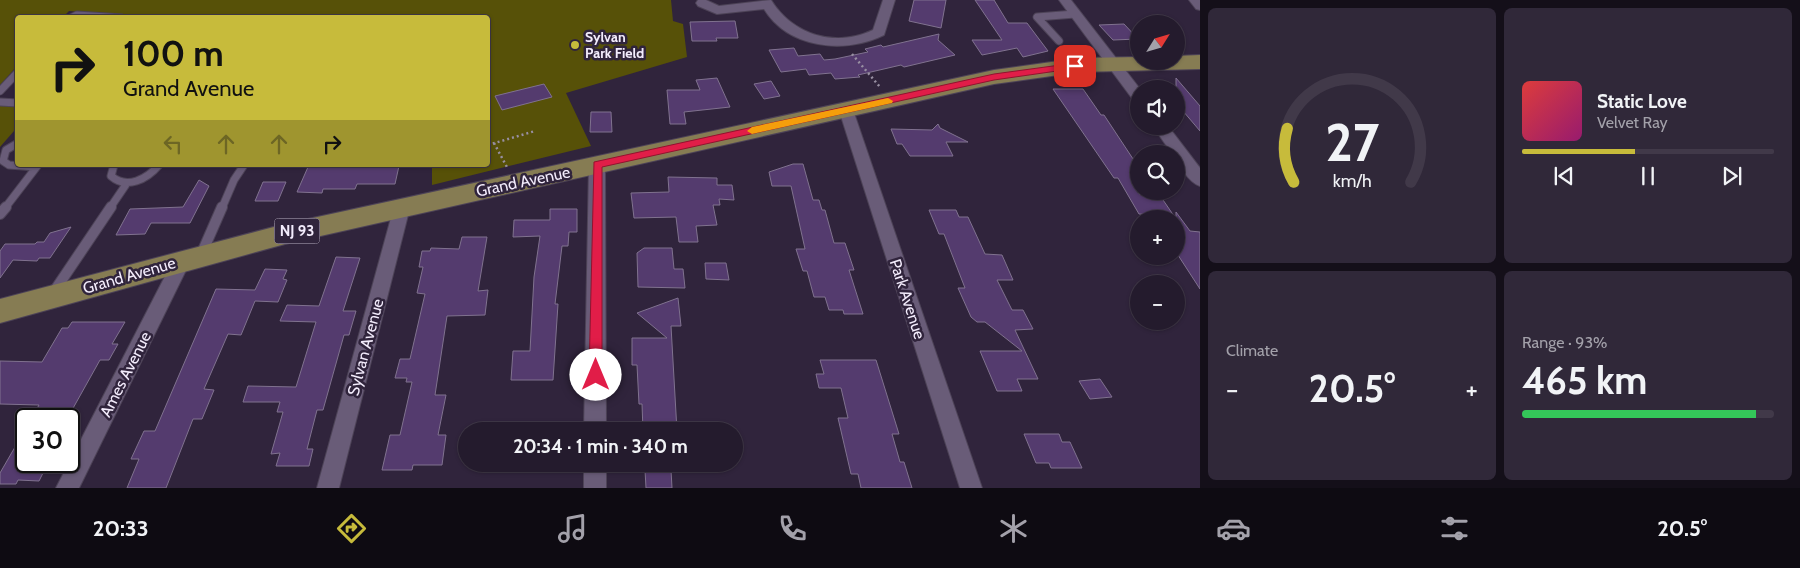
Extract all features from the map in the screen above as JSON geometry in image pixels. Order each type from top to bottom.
[{"type":"main road","name":"Grand Avenue","points":[[0,311],[192,258],[402,207],[994,77],[1113,63],[1200,62]]},
{"type":"street","points":[[702,3],[717,10],[767,3],[778,20],[804,39],[842,42],[873,36],[879,32],[889,0]]},
{"type":"street","points":[[1065,0],[1130,86]]},
{"type":"street","points":[[1194,0],[1200,6]]},
{"type":"street","name":"Park Avenue","points":[[846,110],[971,488]]},
{"type":"street","points":[[1167,135],[1200,180]]},
{"type":"street","points":[[595,422],[597,165]]},
{"type":"street","name":"Sylvan Avenue","points":[[328,488],[402,207]]},
{"type":"street","name":"Ames Avenue","points":[[67,488],[192,258]]},
{"type":"street","points":[[595,472],[595,488]]},
{"type":"lane","points":[[1059,42],[1037,17],[1075,14]]},
{"type":"lane","points":[[0,90],[15,75]]},
{"type":"lane","points":[[0,102],[15,103]]},
{"type":"lane","points":[[15,145],[6,150],[3,161],[15,164]]},
{"type":"lane","points":[[0,214],[36,167]]},
{"type":"lane","points":[[113,167],[111,176],[119,182],[127,183],[143,179],[157,167]]},
{"type":"lane","points":[[192,258],[243,167]]},
{"type":"lane","points":[[50,297],[127,183]]},
{"type":"path","points":[[842,42],[873,78]]},
{"type":"path","points":[[490,144],[534,131]]},
{"type":"path","points":[[494,143],[502,158]]},
{"type":"shaded area","points":[[0,0],[671,0],[673,21],[683,24],[687,57],[566,93],[591,146],[432,185],[432,167],[490,167],[490,15],[114,15],[69,11],[65,15],[15,15],[15,68],[0,85]]},
{"type":"shaded area","points":[[0,106],[15,106],[15,131],[0,147]]},
{"type":"building","points":[[914,0],[946,0],[941,28],[909,21]]},
{"type":"building","points":[[975,0],[994,0],[1008,23],[1027,23],[1048,51],[1023,57],[1017,48],[982,55],[972,40],[1002,40]]},
{"type":"building","points":[[735,21],[738,38],[716,38],[717,41],[692,41],[690,22]]},
{"type":"building","points":[[1124,24],[1130,30],[1130,39],[1113,40],[1099,25]]},
{"type":"building","points":[[939,34],[938,40],[955,55],[858,75],[860,77],[835,79],[831,73],[809,75],[806,69],[781,72],[769,50],[794,48],[798,56],[820,54],[824,60],[835,59],[868,52],[865,49],[881,45],[883,47]]},
{"type":"building","points":[[717,78],[730,107],[684,112],[686,124],[670,124],[667,90],[700,90],[696,80]]},
{"type":"building","points":[[771,81],[780,96],[764,99],[754,84]]},
{"type":"building","points":[[544,84],[552,97],[502,110],[495,96]]},
{"type":"building","points":[[1185,88],[1200,106],[1200,131],[1185,113]]},
{"type":"building","points":[[1053,89],[1083,89],[1101,115],[1104,115],[1130,154],[1130,199],[1118,178],[1114,178]]},
{"type":"building","points":[[591,112],[611,112],[612,132],[590,132]]},
{"type":"building","points":[[938,124],[940,128],[968,142],[946,142],[953,156],[910,156],[902,144],[897,144],[891,129],[932,130]]},
{"type":"building","points":[[793,164],[803,164],[813,200],[819,200],[822,210],[825,210],[834,243],[845,243],[854,270],[849,270],[863,314],[844,314],[843,310],[829,310],[825,297],[814,297],[807,271],[803,271],[796,249],[805,249],[791,186],[772,186],[769,172]]},
{"type":"building","points":[[308,167],[399,167],[395,184],[357,184],[355,189],[323,189],[322,193],[297,192]]},
{"type":"building","points":[[668,177],[717,178],[717,185],[732,185],[734,200],[719,199],[720,205],[713,205],[717,225],[696,226],[698,242],[679,242],[676,217],[634,218],[631,193],[669,192]]},
{"type":"building","points":[[199,180],[209,186],[190,223],[151,223],[145,234],[116,235],[130,209],[183,207]]},
{"type":"building","points":[[263,182],[286,182],[278,201],[255,201]]},
{"type":"building","points":[[1131,200],[1163,200],[1170,210],[1137,210]]},
{"type":"building","points":[[550,209],[577,209],[577,232],[569,232],[568,246],[562,246],[555,304],[558,304],[553,380],[511,380],[513,351],[530,351],[534,277],[540,236],[513,237],[514,220],[550,220]]},
{"type":"building","points":[[929,210],[956,210],[959,217],[968,217],[985,254],[1002,255],[1013,280],[997,280],[1012,310],[1023,310],[1033,329],[1015,330],[1038,379],[1017,379],[1022,391],[997,391],[980,351],[1022,351],[985,322],[977,322],[971,317],[958,288],[965,288],[944,234],[939,234]]},
{"type":"building","points":[[1185,224],[1190,231],[1200,232],[1200,289],[1184,265]]},
{"type":"building","points":[[71,227],[50,258],[39,258],[37,261],[13,260],[0,278],[0,251],[5,244],[35,244],[37,242],[44,242],[50,233]]},
{"type":"building","points":[[462,237],[487,237],[478,291],[488,290],[485,315],[447,316],[435,395],[446,395],[438,435],[446,435],[442,465],[413,465],[412,470],[382,470],[390,435],[400,435],[412,382],[406,382],[407,378],[395,378],[400,359],[410,359],[425,294],[417,293],[423,267],[419,267],[422,251],[430,251],[431,248],[459,249]]},
{"type":"building","points":[[644,248],[672,248],[674,269],[683,269],[685,288],[638,287],[637,253]]},
{"type":"building","points":[[336,257],[360,258],[343,311],[356,311],[349,335],[344,335],[323,410],[317,410],[307,449],[313,449],[309,466],[276,466],[280,453],[271,454],[283,412],[277,412],[280,402],[243,402],[248,386],[296,387],[316,322],[280,321],[287,305],[319,306]]},
{"type":"building","points":[[705,263],[726,263],[729,280],[706,279]]},
{"type":"building","points":[[265,269],[287,270],[283,279],[287,280],[278,302],[255,301],[241,335],[228,334],[204,389],[214,390],[202,419],[193,419],[166,488],[127,488],[139,459],[131,459],[144,431],[155,431],[216,289],[255,290]]},
{"type":"building","points":[[678,298],[681,326],[671,326],[676,422],[643,422],[642,404],[639,404],[637,365],[632,365],[632,338],[667,338],[637,313]]},
{"type":"building","points":[[72,322],[125,322],[112,344],[118,344],[109,360],[100,360],[73,408],[37,408],[39,405],[0,404],[0,361],[42,362],[62,328],[68,328]]},
{"type":"building","points":[[820,360],[876,360],[899,434],[892,434],[900,462],[904,462],[912,488],[861,488],[858,474],[851,474],[838,418],[848,418],[841,388],[819,388],[816,374],[824,374]]},
{"type":"building","points":[[1100,379],[1112,397],[1090,399],[1079,381]]},
{"type":"building","points":[[1024,434],[1059,434],[1062,442],[1070,442],[1082,468],[1051,468],[1049,463],[1036,463]]},
{"type":"building","points":[[15,447],[15,473],[43,473],[39,481],[18,480],[16,484],[0,484],[0,473]]},
{"type":"building","points":[[645,472],[671,472],[672,488],[646,488]]},
{"type":"slow traffic","points":[[752,131],[888,101]]},
{"type":"place","name":"Sylvan Park Field","points":[[575,45]]},
{"type":"route","points":[[596,375],[597,165],[994,77],[1034,70],[1075,66]]}]
